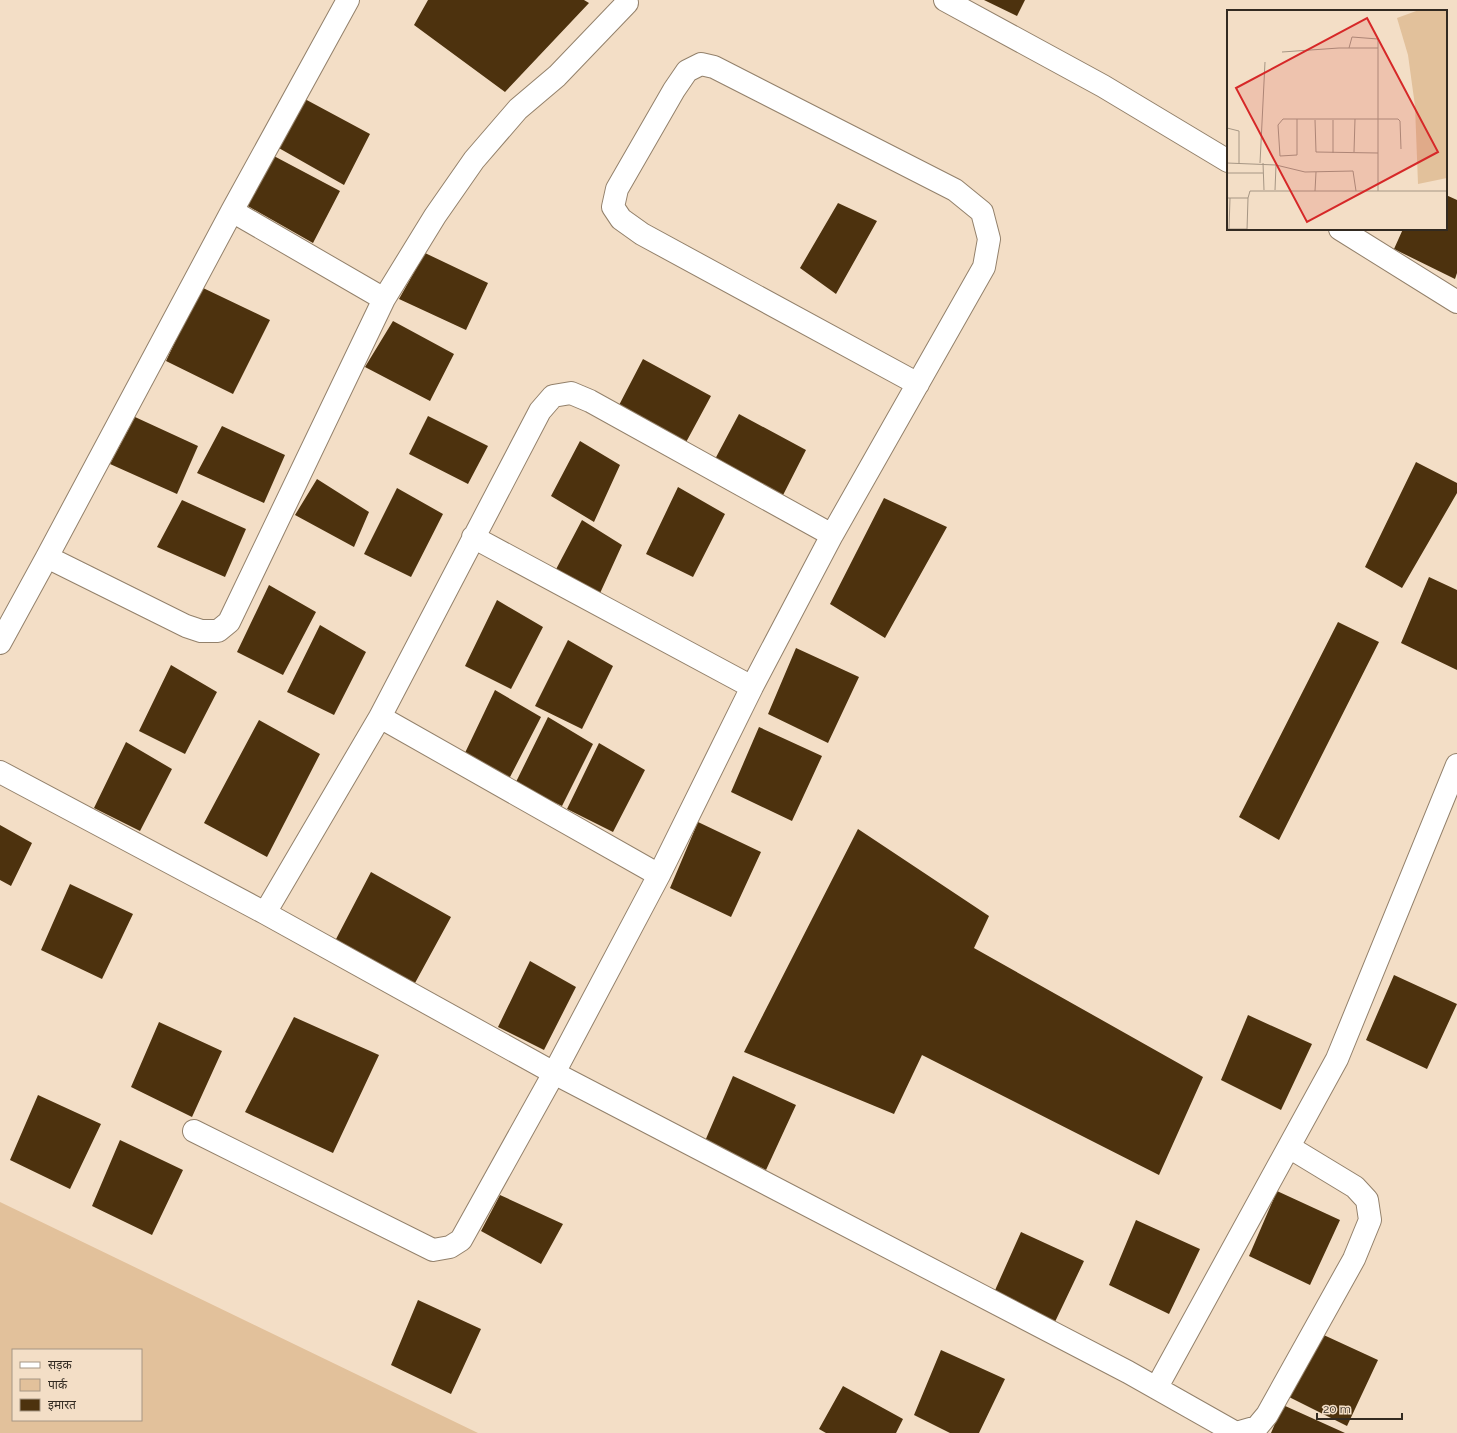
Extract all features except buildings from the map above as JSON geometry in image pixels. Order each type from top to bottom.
[{"type":"street","points":[[0,642],[232,211],[348,0]]},
{"type":"street","points":[[945,0],[1103,86],[1227,161]]},
{"type":"street","points":[[47,557],[186,626],[201,630],[218,631],[229,622],[384,299],[435,216],[474,160],[518,109],[557,76],[626,1]]},
{"type":"street","points":[[194,1131],[433,1250],[450,1247],[462,1240],[554,1073],[660,875],[752,687],[832,535],[918,384],[984,267],[989,239],[982,212],[955,190],[714,67],[700,64],[687,71],[674,90],[617,190],[613,207],[621,219],[642,234],[918,384]]},
{"type":"street","points":[[232,211],[384,299]]},
{"type":"street","points":[[1342,230],[1457,302]]},
{"type":"street","points":[[265,913],[380,717],[540,411],[553,396],[571,393],[590,401],[832,535]]},
{"type":"street","points":[[473,537],[752,687]]},
{"type":"street","points":[[380,717],[660,875]]},
{"type":"street","points":[[1157,1387],[1337,1059],[1457,764]]},
{"type":"street","points":[[0,772],[265,913],[554,1073],[1157,1387],[1236,1433],[1257,1427],[1267,1415],[1354,1259],[1370,1220],[1367,1200],[1354,1187],[1289,1147]]},
{"type":"green space","points":[[0,1202],[478,1433],[0,1433]]}]
